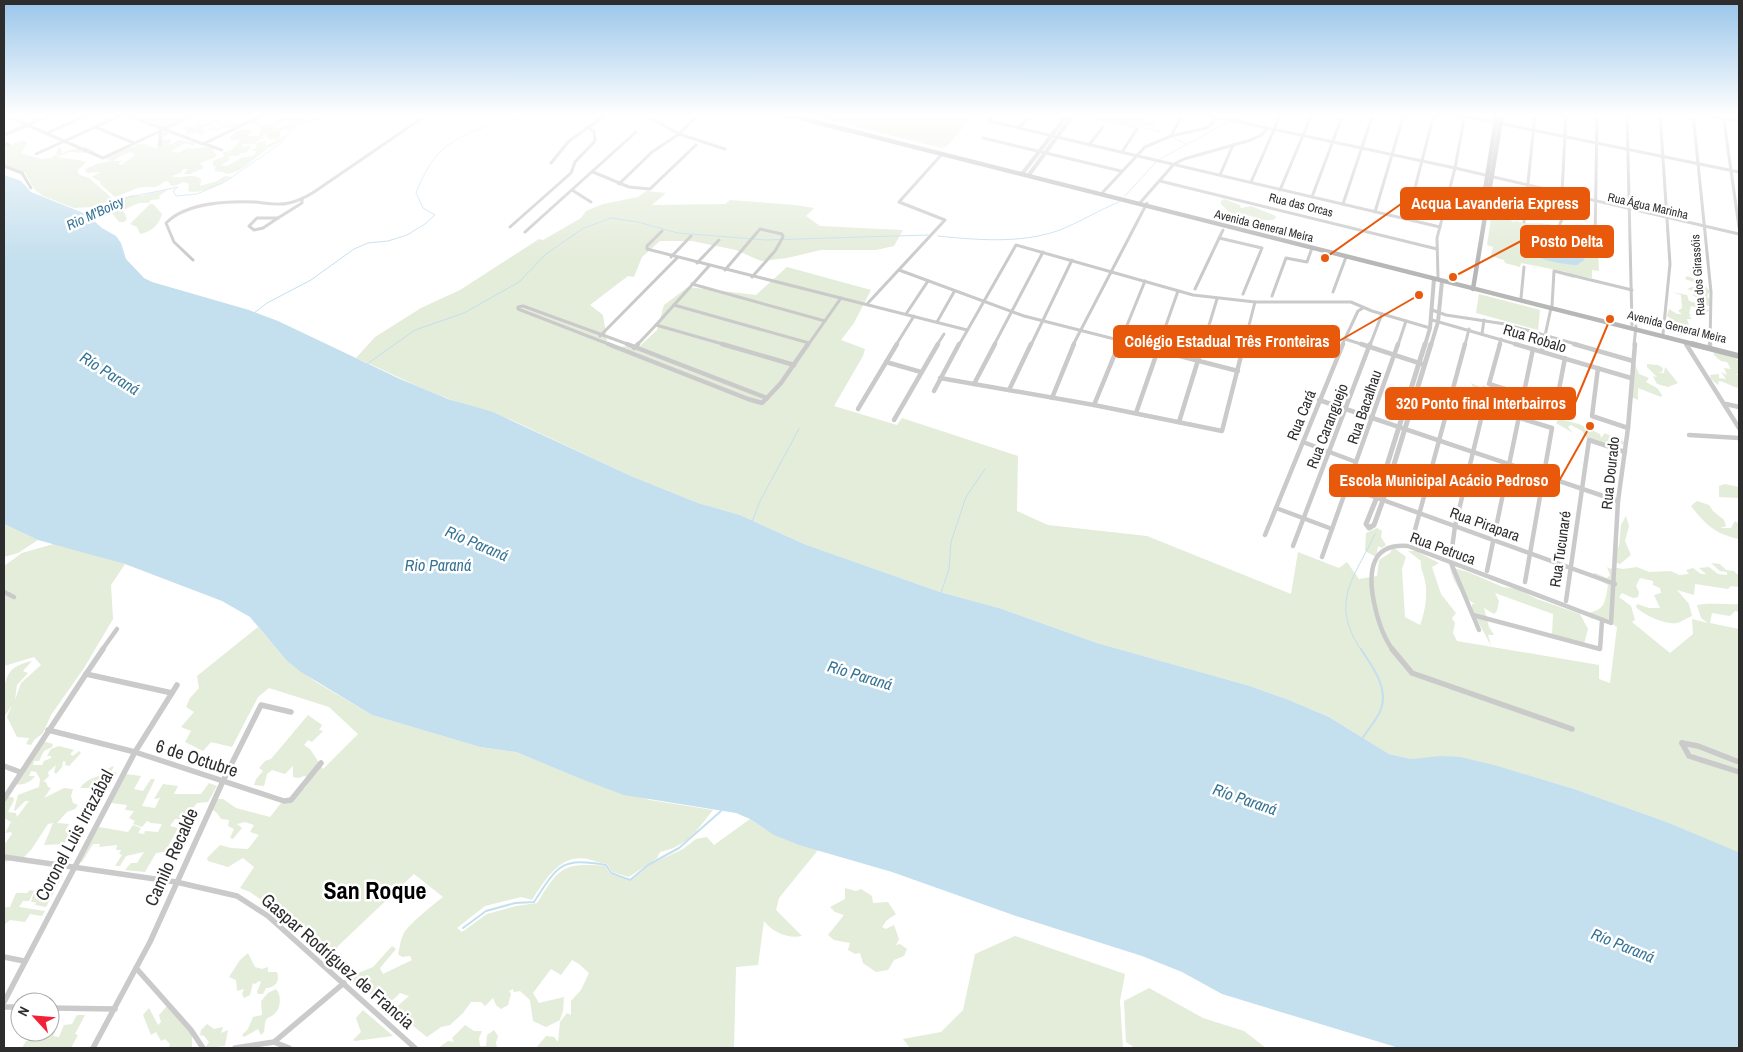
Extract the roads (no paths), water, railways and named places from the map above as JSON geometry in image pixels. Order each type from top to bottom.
[{"type":"main road","name":"Avenida General Meira","points":[[985,163],[1438,279]]},
{"type":"main road","points":[[1485,208],[1483,203],[1490,163]]},
{"type":"main road","points":[[1474,287],[1494,163]]},
{"type":"main road","name":"Avenida General Meira","points":[[1026,174],[1103,192],[1224,228],[1521,298],[1551,307]]},
{"type":"main road","name":"Avenida General Meira","points":[[1474,287],[1739,354]]},
{"type":"main road","name":"Avenida General Meira","points":[[1635,327],[1739,354]]},
{"type":"street","points":[[192,260],[172,238],[166,222],[171,217],[190,209],[229,204],[287,203],[302,199],[355,163]]},
{"type":"street","points":[[510,227],[571,173],[575,163]]},
{"type":"street","points":[[525,232],[603,163]]},
{"type":"street","points":[[619,184],[641,163]]},
{"type":"street","points":[[593,172],[628,187],[650,189],[677,163]]},
{"type":"street","points":[[868,304],[945,220],[899,202],[933,163]]},
{"type":"street","points":[[1026,174],[1032,163]]},
{"type":"street","points":[[1026,174],[1036,163]]},
{"type":"street","points":[[1088,163],[1121,171]]},
{"type":"street","points":[[1103,192],[1129,163]]},
{"type":"street","points":[[1170,163],[1440,227]]},
{"type":"street","points":[[1220,175],[1225,163]]},
{"type":"street","points":[[1251,182],[1259,163]]},
{"type":"street","points":[[1280,190],[1291,163]]},
{"type":"street","points":[[1312,197],[1325,163]]},
{"type":"street","points":[[1343,204],[1357,163]]},
{"type":"street","points":[[1375,212],[1390,163]]},
{"type":"street","points":[[1407,219],[1421,163]]},
{"type":"street","name":"Rua Água Marinha","points":[[1432,163],[1667,219],[1739,234]]},
{"type":"street","points":[[1438,279],[1430,328],[1377,497],[1366,524],[1369,528],[1374,525],[1383,500],[1438,322],[1440,313],[1437,249],[1440,227],[1456,163]]},
{"type":"street","points":[[1524,222],[1530,163]]},
{"type":"street","points":[[1559,228],[1563,216],[1564,163]]},
{"type":"street","points":[[1595,243],[1596,163]]},
{"type":"street","name":"Rua Dourado","points":[[1612,623],[1618,501],[1628,428],[1635,327],[1632,290],[1628,163]]},
{"type":"street","points":[[1663,163],[1670,264],[1663,334]]},
{"type":"street","points":[[1694,163],[1739,172]]},
{"type":"street","points":[[1730,163],[1739,227]]},
{"type":"street","points":[[1052,398],[1079,331],[1143,204],[1174,164]]},
{"type":"street","name":"Rua dos Girassóis","points":[[1698,164],[1711,292],[1710,346]]},
{"type":"street","points":[[4,166],[22,173],[31,188]]},
{"type":"street","name":"Rua das Orcas","points":[[1160,180],[1437,249]]},
{"type":"street","points":[[572,190],[591,202]]},
{"type":"street","points":[[278,218],[257,218],[250,224],[250,227],[254,230],[259,230],[302,203],[302,199]]},
{"type":"street","points":[[287,203],[292,208]]},
{"type":"street","points":[[1195,290],[1224,228]]},
{"type":"street","points":[[725,270],[760,230],[782,234],[783,237],[775,251],[752,277]]},
{"type":"street","points":[[662,231],[646,248],[671,257],[868,304],[967,330]]},
{"type":"street","points":[[671,257],[691,236]]},
{"type":"street","points":[[1219,238],[1262,248],[1243,294]]},
{"type":"street","points":[[698,263],[719,240]]},
{"type":"street","points":[[934,391],[1016,245],[1178,291],[1217,299],[1255,302],[1351,302],[1363,308],[1430,328]]},
{"type":"street","points":[[1272,296],[1286,258],[1307,262],[1312,248]]},
{"type":"street","points":[[974,384],[1043,252]]},
{"type":"street","points":[[1333,292],[1346,257]]},
{"type":"street","points":[[597,339],[676,258]]},
{"type":"street","points":[[1008,390],[1072,260]]},
{"type":"street","points":[[631,352],[709,266]]},
{"type":"street","points":[[1521,298],[1524,267]]},
{"type":"street","points":[[899,270],[954,292],[1041,321],[1238,371]]},
{"type":"street","points":[[1542,351],[1551,307],[1554,271],[1632,290]]},
{"type":"street","points":[[906,314],[928,281]]},
{"type":"street","points":[[1094,405],[1145,281]]},
{"type":"street","points":[[692,284],[824,321]]},
{"type":"street","points":[[1136,414],[1178,291]]},
{"type":"street","points":[[937,322],[954,292]]},
{"type":"street","points":[[768,398],[527,306],[518,307],[521,312],[597,339],[762,403],[768,398],[794,365],[840,298]]},
{"type":"street","points":[[1179,422],[1217,299]]},
{"type":"street","points":[[940,378],[1094,405],[1222,431],[1255,302]]},
{"type":"street","points":[[674,305],[809,343]]},
{"type":"street","name":"Rua Cará","points":[[1265,535],[1345,339],[1358,311],[1363,308]]},
{"type":"street","points":[[1432,310],[1484,320],[1633,361]]},
{"type":"street","name":"Rua Caranguejo","points":[[1293,546],[1346,409],[1368,346],[1382,314]]},
{"type":"street","points":[[858,409],[914,316]]},
{"type":"street","name":"Rua Robalo","points":[[1432,320],[1631,378]]},
{"type":"street","points":[[1482,334],[1484,320]]},
{"type":"street","name":"Rua Bacalhau","points":[[1322,557],[1406,321]]},
{"type":"street","points":[[656,325],[794,365]]},
{"type":"street","points":[[1412,541],[1418,513],[1469,330]]},
{"type":"street","points":[[894,420],[944,334]]},
{"type":"street","points":[[1345,339],[1425,364]]},
{"type":"street","points":[[1501,339],[1489,384],[1556,405],[1565,358]]},
{"type":"street","points":[[1685,341],[1726,404],[1739,428]]},
{"type":"street","points":[[1487,571],[1533,349]]},
{"type":"street","points":[[886,362],[922,372]]},
{"type":"street","points":[[1598,368],[1592,416],[1628,428]]},
{"type":"street","points":[[1320,400],[1618,501]]},
{"type":"street","points":[[1726,404],[1739,407]]},
{"type":"street","points":[[1451,556],[1455,526],[1484,407],[1552,428],[1545,475],[1528,553],[1525,582]]},
{"type":"street","points":[[1689,435],[1739,438]]},
{"type":"street","name":"Rua Tucunaré","points":[[1566,601],[1569,568],[1589,440],[1625,452]]},
{"type":"street","points":[[1303,442],[1356,462]]},
{"type":"street","name":"Rua Pirapara","points":[[1347,487],[1615,584]]},
{"type":"street","points":[[1276,508],[1332,529]]},
{"type":"street","name":"Rua Petruca","points":[[1572,729],[1412,673],[1390,646],[1378,622],[1372,580],[1375,562],[1384,550],[1395,545],[1408,546],[1602,621],[1612,623]]},
{"type":"street","points":[[1451,563],[1479,630]]},
{"type":"street","points":[[4,592],[14,597]]},
{"type":"street","points":[[1473,615],[1600,649],[1602,621]]},
{"type":"street","points":[[4,799],[20,772],[117,628]]},
{"type":"street","points":[[86,674],[172,693]]},
{"type":"street","name":"Coronel Luis Irrazábal","points":[[4,1002],[135,752],[177,685]]},
{"type":"street","name":"Camilo Recalde","points":[[93,1048],[136,968],[222,781],[261,705],[291,712]]},
{"type":"street","name":"6 de Octubre","points":[[48,730],[135,752],[284,801],[291,800],[321,763]]},
{"type":"street","points":[[1739,762],[1698,746],[1682,743],[1689,756],[1739,772]]},
{"type":"street","points":[[4,766],[20,772]]},
{"type":"street","name":"Gaspar Rodríguez de Francia","points":[[4,857],[176,882],[237,896],[268,916],[344,983],[412,1047]]},
{"type":"street","points":[[4,957],[24,961]]},
{"type":"street","points":[[136,968],[191,1030],[203,1048]]},
{"type":"street","points":[[274,1042],[344,983]]},
{"type":"street","points":[[60,1008],[115,1009]]},
{"type":"street","points":[[235,1048],[274,1042],[289,1048]]},
{"type":"water","name":"Rio Paraná","points":[[4,175],[21,181],[31,192],[86,214],[102,228],[116,236],[121,243],[126,259],[144,278],[152,282],[249,310],[278,321],[400,379],[448,399],[493,412],[631,476],[698,503],[740,515],[804,544],[940,592],[999,608],[1097,643],[1250,686],[1289,700],[1329,717],[1389,754],[1411,759],[1441,756],[1460,757],[1498,766],[1574,789],[1664,821],[1738,852],[1739,1048],[1399,1048],[1222,994],[1182,972],[1142,956],[1016,916],[892,872],[799,845],[774,835],[750,819],[736,813],[624,795],[516,752],[480,747],[372,715],[301,672],[287,661],[250,617],[222,601],[125,564],[38,540],[4,524]]},
{"type":"water","points":[[1537,227],[1545,227],[1566,233],[1577,242],[1586,254],[1584,260],[1577,265],[1562,264],[1546,260],[1526,249],[1522,243],[1528,233]]},
{"type":"waterway","name":"Rio M'Boicy","points":[[88,216],[120,199],[178,187],[173,191],[176,196],[197,194],[225,182],[252,163]]},
{"type":"waterway","points":[[254,313],[267,303],[311,280],[354,249],[368,243],[388,241],[407,235],[425,224],[435,215],[423,208],[416,193],[431,163]]},
{"type":"waterway","points":[[1125,196],[1155,163]]},
{"type":"waterway","points":[[938,236],[984,240],[1030,237],[1060,230],[1119,202]]},
{"type":"waterway","points":[[367,364],[415,330],[464,313],[519,282],[546,254],[584,228],[611,218],[638,222],[678,233],[766,240],[928,235]]},
{"type":"waterway","points":[[752,522],[760,501],[799,429]]},
{"type":"waterway","points":[[941,593],[949,569],[951,542],[966,497],[985,469]]},
{"type":"waterway","points":[[1361,650],[1347,618],[1346,604],[1348,590],[1375,534]]},
{"type":"waterway","points":[[1361,649],[1378,678],[1383,693],[1381,709],[1362,739]]},
{"type":"waterway","points":[[463,928],[486,911],[515,903],[534,902],[555,872],[570,863],[606,865],[611,873],[630,880],[648,865],[679,848],[721,811]]},
{"type":"place","name":"Acqua Lavanderia Express","points":[[1325,258]]},
{"type":"place","name":"Posto Delta","points":[[1453,277]]},
{"type":"place","name":"Colégio Estadual Três Fronteiras","points":[[1419,295]]},
{"type":"place","name":"320 Ponto final Interbairros","points":[[1610,319]]},
{"type":"place","name":"Escola Municipal Acácio Pedroso","points":[[1590,426]]},
{"type":"district","name":"San Roque","points":[[375,890]]},
{"type":"water label","name":"Río Paraná","points":[[110,373]]},
{"type":"water label","name":"Río Paraná","points":[[477,543]]},
{"type":"water label","name":"Río Paraná","points":[[860,675]]},
{"type":"water label","name":"Río Paraná","points":[[1245,799]]},
{"type":"water label","name":"Río Paraná","points":[[1623,945]]}]
